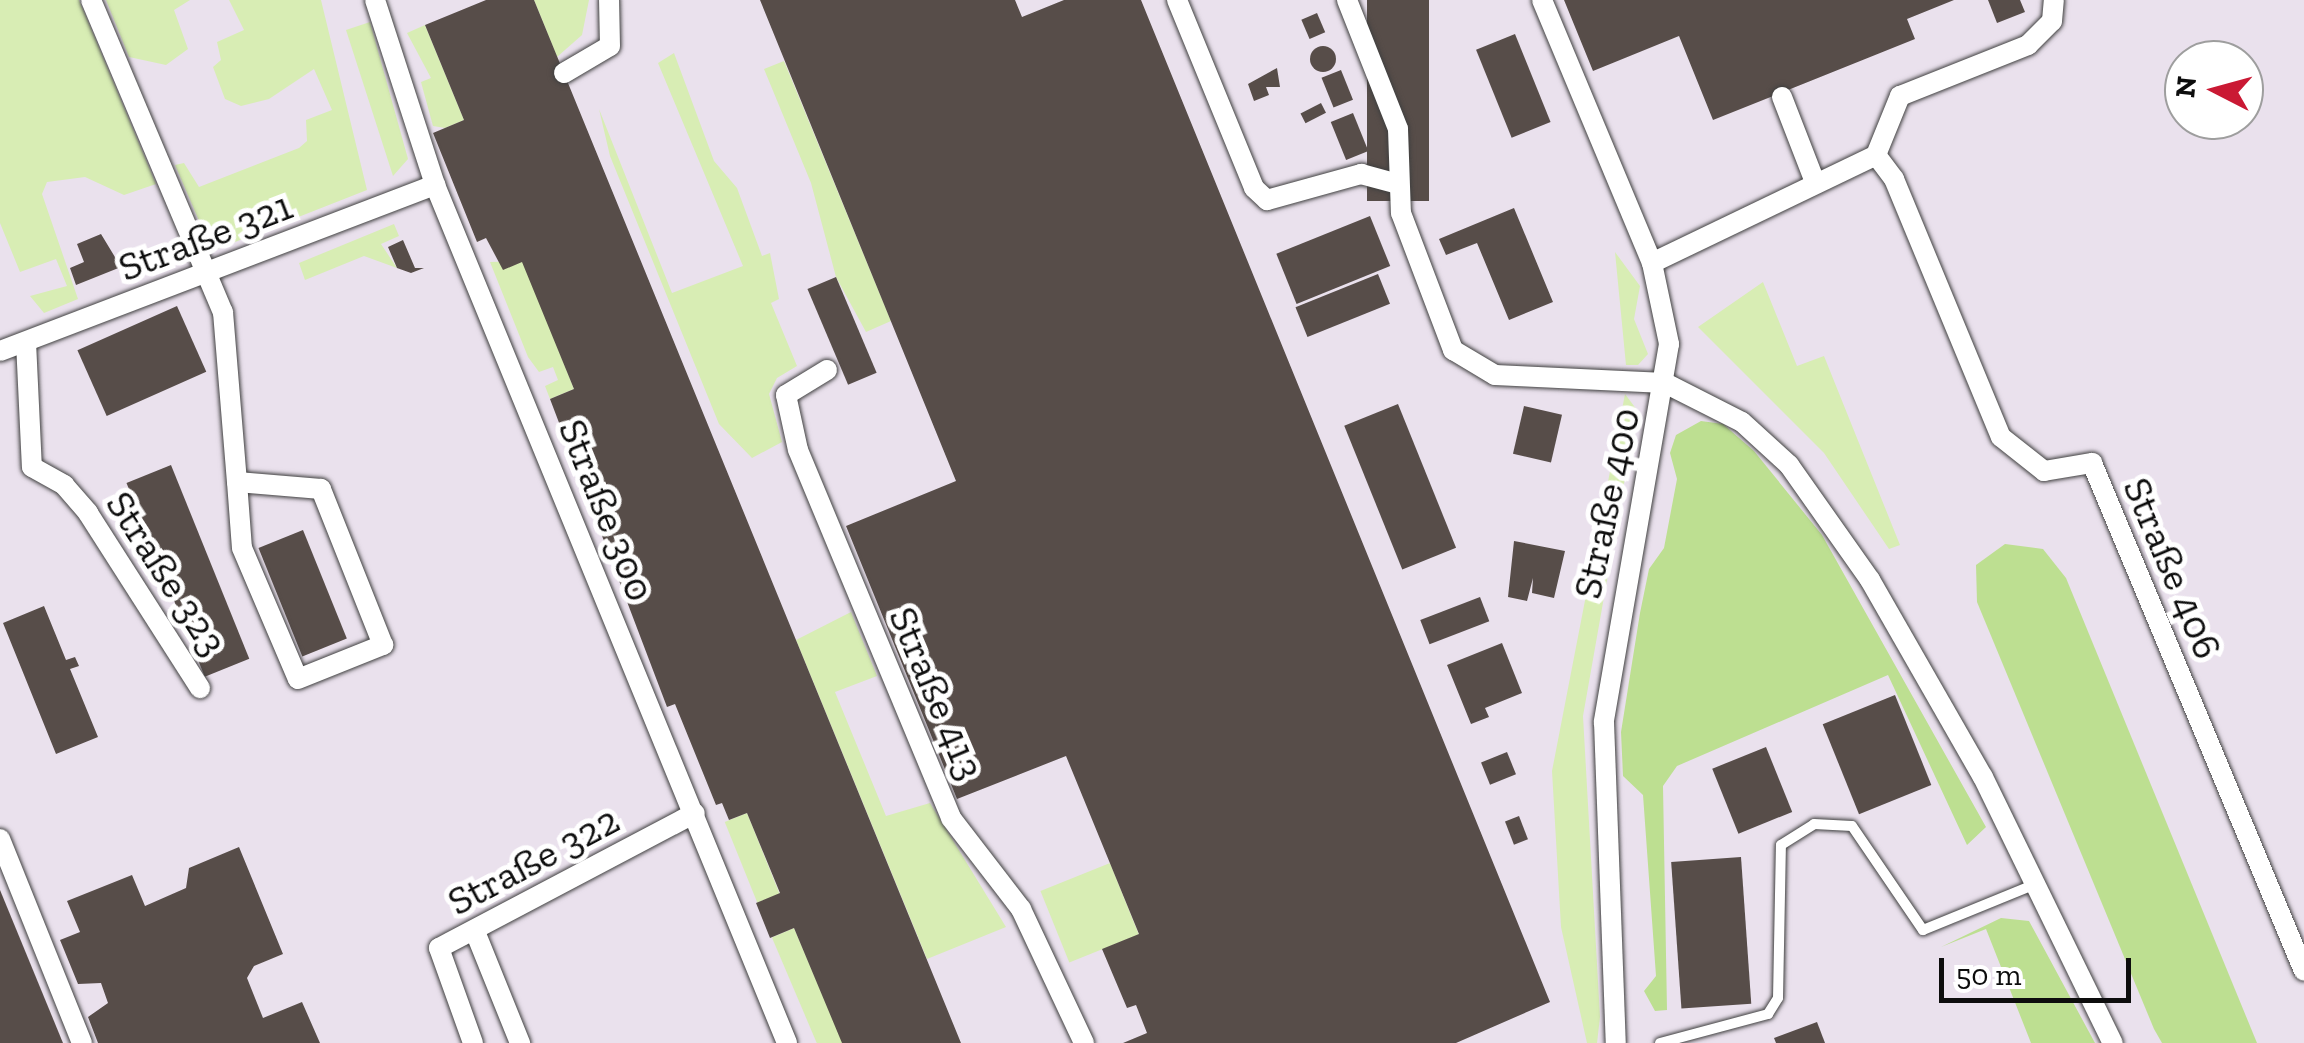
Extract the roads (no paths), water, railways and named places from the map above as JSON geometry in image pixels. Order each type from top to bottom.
[{"type":"street","points":[[91,0],[222,312],[242,548],[298,679],[383,644],[321,489],[237,482]]},
{"type":"street","points":[[564,72],[610,46],[609,0]]},
{"type":"street","points":[[1177,0],[1254,188],[1267,200],[1361,174],[1398,184]]},
{"type":"street","points":[[1347,0],[1398,129],[1400,213],[1453,350],[1472,368],[1665,383],[1742,422],[1828,515],[1982,777],[2032,885],[2114,1043]]},
{"type":"street","name":"Straße 400","points":[[1542,0],[1652,263],[1666,310],[1665,383],[1604,722],[1616,1043]]},
{"type":"street","points":[[1652,263],[1876,155],[1900,96],[2028,45],[2052,20],[2054,0]]},
{"type":"street","name":"Straße 300","points":[[377,1],[435,185],[787,1043]]},
{"type":"street","points":[[1782,97],[1815,182]]},
{"type":"street","name":"Straße 406","points":[[1876,155],[1894,179],[2001,437],[2044,471],[2092,462],[2304,971]]},
{"type":"street","name":"Straße 321","points":[[0,351],[435,185]]},
{"type":"street","name":"Straße 323","points":[[26,342],[32,468],[64,486],[88,513],[200,688]]},
{"type":"street","name":"Straße 413","points":[[828,370],[786,395],[798,450],[951,818],[1021,909],[1084,1043]]},
{"type":"street","name":"Straße 322","points":[[473,1043],[440,948],[476,934],[694,813]]},
{"type":"street","points":[[0,839],[82,1043]]},
{"type":"street","points":[[476,934],[520,1043]]},
{"type":"lane","points":[[1660,1043],[1768,1014],[1778,998],[1781,845],[1814,824],[1852,826],[1923,930],[2032,885]]}]
